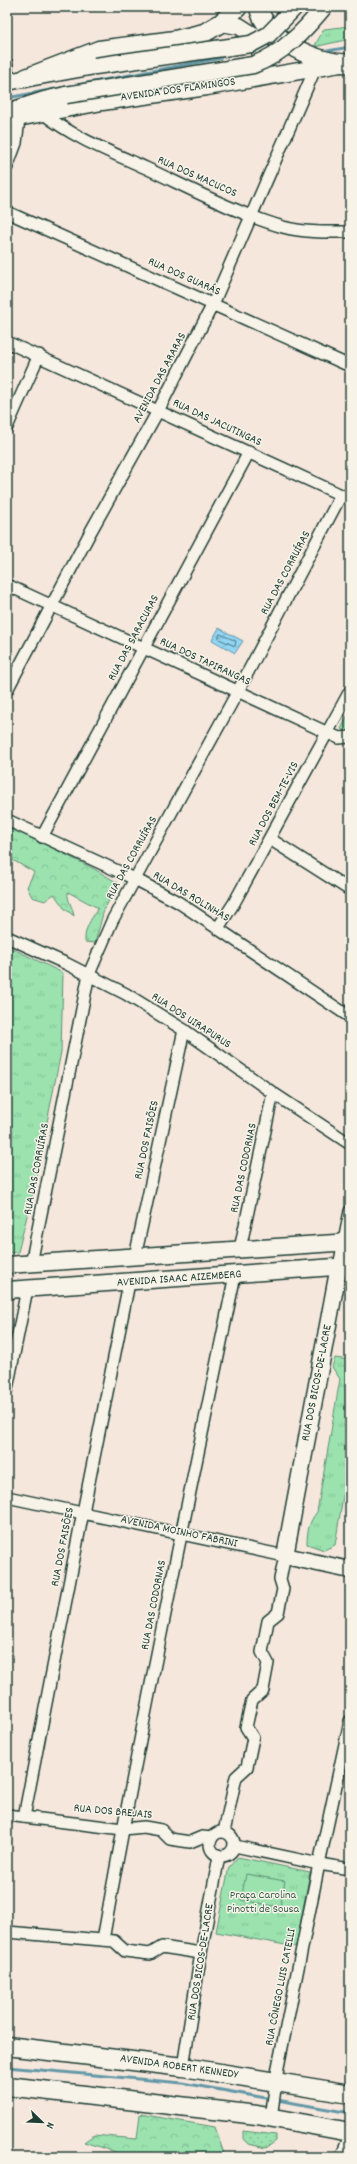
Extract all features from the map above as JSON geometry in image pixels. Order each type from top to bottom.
[{"type":"main road","points":[[26,78],[99,50],[191,37],[204,33],[221,23],[238,7]]},
{"type":"main road","points":[[259,7],[264,22],[279,37],[313,56],[345,64]]},
{"type":"main road","points":[[7,82],[95,66],[251,44],[268,35],[295,7]]},
{"type":"main road","points":[[11,117],[44,100],[66,95],[253,65],[278,53],[301,32],[324,7]]},
{"type":"main road","points":[[221,23],[233,24],[247,30],[258,38],[261,44],[259,60],[252,71],[238,82]]},
{"type":"main road","name":"AVENIDA DOS FLAMINGOS","points":[[11,117],[44,114],[102,102],[238,82],[345,64]]},
{"type":"main road","name":"AVENIDA ISAAC AIZEMBERG","points":[[7,1265],[347,1242]]},
{"type":"main road","name":"AVENIDA ISAAC AIZEMBERG","points":[[7,1290],[129,1283],[344,1266]]},
{"type":"main road","name":"RUA DOS BICOS-DE-LACRE","points":[[285,1556],[344,1266]]},
{"type":"main road","name":"AVENIDA MOINHO FABRINI","points":[[285,1556],[350,1570]]},
{"type":"main road","name":"AVENIDA ROBERT KENNEDY","points":[[7,2046],[183,2067],[350,2094]]},
{"type":"main road","points":[[7,2086],[137,2100],[272,2112],[350,2132]]},
{"type":"street","points":[[7,64],[7,73]]},
{"type":"street","name":"AVENIDA DAS ARARAS","points":[[7,690],[91,531],[158,411],[213,304],[315,69]]},
{"type":"street","name":"RUA DOS MACUCOS","points":[[44,114],[57,124],[85,140],[251,215],[283,227],[300,230],[350,232]]},
{"type":"street","points":[[7,167],[16,143],[11,117]]},
{"type":"street","name":"RUA DOS GUARÁS","points":[[7,212],[350,366]]},
{"type":"street","name":"RUA DAS JACUTINGAS","points":[[7,342],[39,355],[346,497]]},
{"type":"street","points":[[7,427],[39,355]]},
{"type":"street","name":"RUA DAS SARACURAS","points":[[42,837],[249,452]]},
{"type":"street","name":"RUA DAS CORRUÍRAS","points":[[31,1264],[89,974],[112,921],[346,497]]},
{"type":"street","name":"RUA DOS TAPIRANGAS","points":[[7,585],[339,738],[350,737]]},
{"type":"street","name":"RUA DOS BEM-TE-VIS","points":[[218,928],[270,839],[350,691]]},
{"type":"street","name":"RUA DAS ROLINHAS","points":[[7,820],[135,879],[178,902],[350,1017]]},
{"type":"street","points":[[270,839],[350,890]]},
{"type":"street","name":"RUA DOS UIRAPURUS","points":[[7,937],[89,974],[184,1030],[273,1093],[350,1144]]},
{"type":"street","name":"RUA DOS FAISÕES","points":[[135,1257],[184,1030]]},
{"type":"street","name":"RUA DAS CODORNAS","points":[[240,1249],[273,1093]]},
{"type":"street","name":"RUA DOS BICOS-DE-LACRE","points":[[344,1266],[350,1211]]},
{"type":"street","name":"RUA DAS CODORNAS","points":[[103,1940],[123,1829],[235,1275]]},
{"type":"street","name":"RUA DOS FAISÕES","points":[[24,1817],[82,1512],[129,1283]]},
{"type":"street","points":[[7,1389],[27,1289]]},
{"type":"street","name":"AVENIDA MOINHO FABRINI","points":[[7,1497],[285,1556]]},
{"type":"street","points":[[224,1832],[236,1776],[247,1767],[253,1738],[246,1727],[252,1700],[263,1690],[268,1664],[262,1652],[268,1621],[278,1613],[284,1589],[280,1578],[285,1556]]},
{"type":"street","name":"RUA CÔNEGO LUIS CATELLI","points":[[272,2112],[276,2083],[318,1864],[350,1721]]},
{"type":"street","name":"RUA DOS BREJAIS","points":[[7,1815],[123,1829],[144,1827],[161,1830],[170,1839],[190,1842],[202,1837],[212,1838]]},
{"type":"street","points":[[224,1832],[231,1835],[234,1846],[231,1853],[219,1856],[211,1849],[212,1838],[217,1833],[224,1832]]},
{"type":"street","points":[[234,1846],[318,1864],[350,1869]]},
{"type":"street","name":"RUA DOS BICOS-DE-LACRE","points":[[183,2067],[201,1953],[219,1856]]},
{"type":"street","points":[[7,1932],[103,1940],[114,1942],[125,1951],[150,1954],[162,1947],[201,1953]]},
{"type":"street","points":[[341,2157],[350,2136]]},
{"type":"green space","points":[[350,26],[350,39],[314,47],[324,29]]},
{"type":"green space","points":[[350,711],[350,734],[341,729]]},
{"type":"green space","points":[[7,825],[96,870],[118,883],[104,910],[95,943],[85,942],[85,937],[88,924],[98,908],[68,892],[68,898],[74,916],[64,908],[54,894],[45,901],[32,897],[27,887],[34,872],[7,857]]},
{"type":"green space","points":[[7,946],[63,973],[61,1052],[34,1188],[18,1252],[7,1253]]},
{"type":"green space","points":[[335,1358],[350,1360],[350,1454],[335,1545],[324,1550],[307,1544],[307,1539],[310,1523],[317,1512],[340,1379],[332,1367]]},
{"type":"green space","name":"Praça Carolina Pinotti de Sousa","points":[[238,1857],[310,1872],[296,1947],[216,1932],[229,1867]]},
{"type":"green space","points":[[246,1874],[285,1881],[280,1907],[241,1900]]},
{"type":"green space","points":[[140,2114],[215,2127],[225,2157],[130,2157],[84,2142],[94,2135],[137,2139]]},
{"type":"green space","points":[[243,2131],[276,2135],[276,2141],[266,2148],[248,2144],[243,2139]]},
{"type":"water","points":[[219,628],[243,641],[235,653],[212,640]]},
{"type":"waterway","points":[[327,51],[350,47]]},
{"type":"waterway","points":[[7,98],[221,58]]},
{"type":"waterway","points":[[7,2067],[182,2083],[350,2113]]}]
